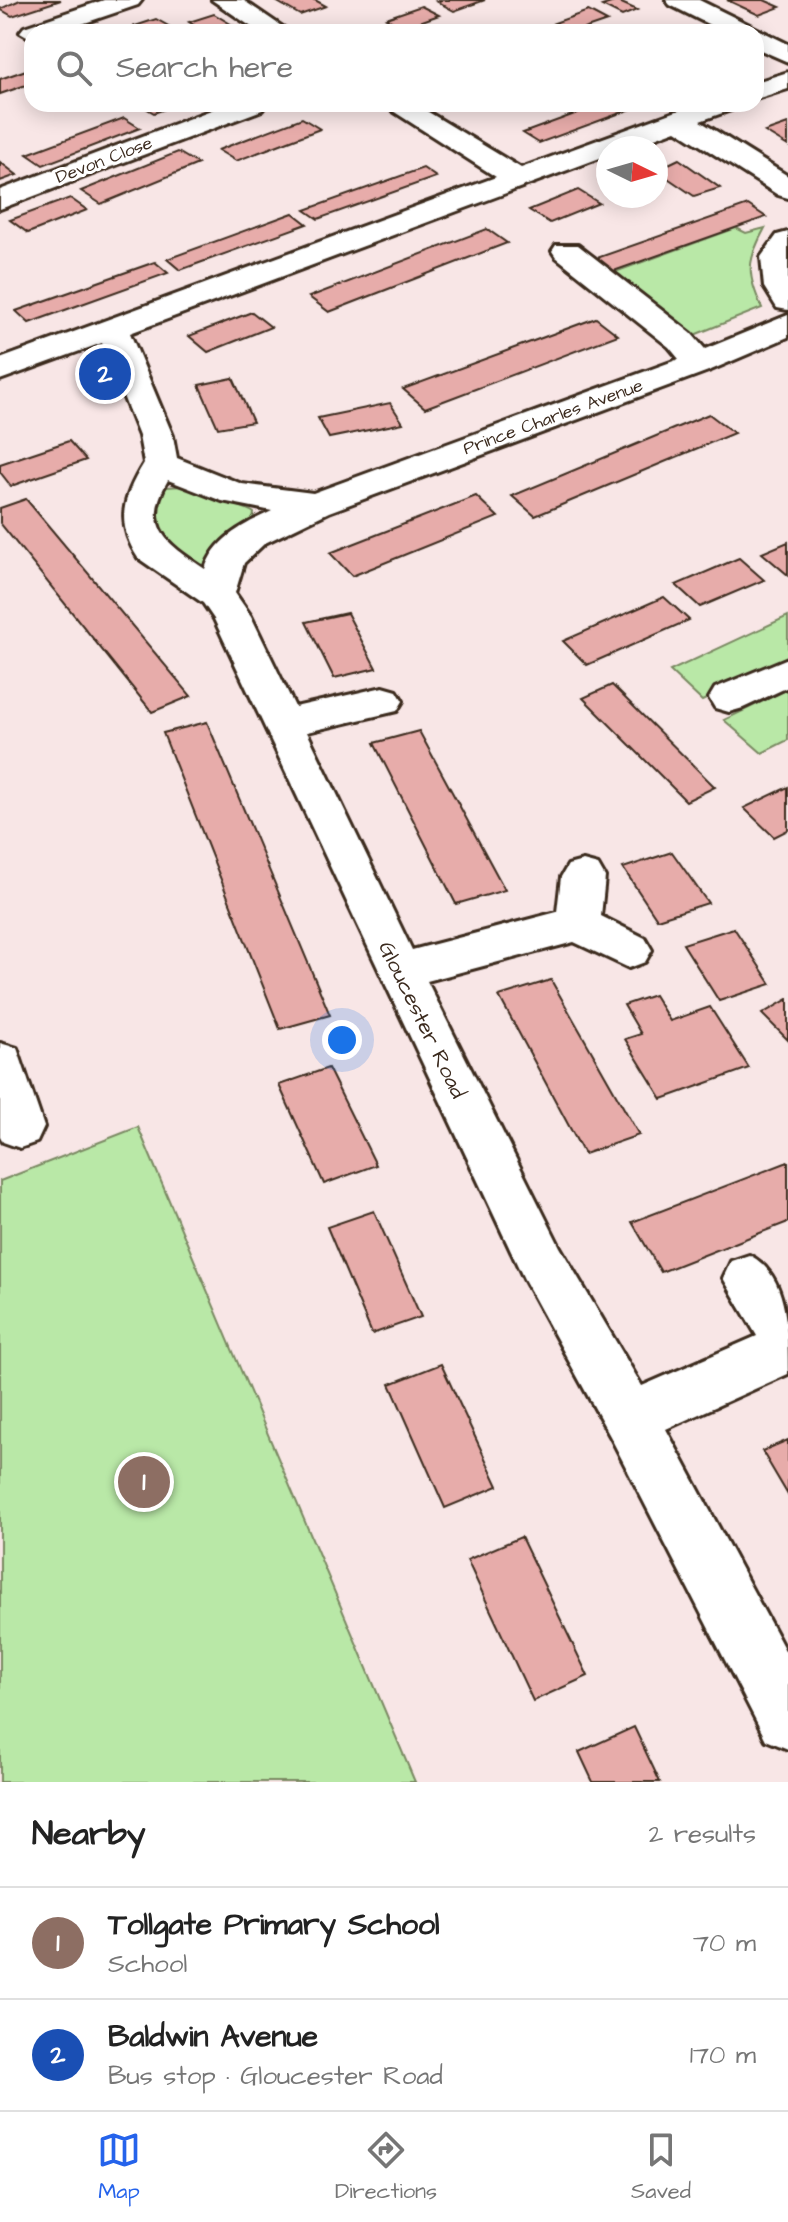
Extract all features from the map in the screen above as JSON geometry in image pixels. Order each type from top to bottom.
[{"type":"street","points":[[58,24],[129,0]]},
{"type":"street","points":[[225,0],[264,24]]},
{"type":"street","points":[[679,0],[728,24]]},
{"type":"street","points":[[764,42],[788,54]]},
{"type":"street","points":[[764,88],[788,80]]},
{"type":"street","name":"Devon Close","points":[[0,200],[231,112]]},
{"type":"street","points":[[409,112],[519,179]]},
{"type":"street","points":[[0,370],[700,112]]},
{"type":"street","points":[[679,120],[788,189]]},
{"type":"street","points":[[788,241],[776,257],[780,287],[788,301]]},
{"type":"street","points":[[567,251],[680,340],[699,363]]},
{"type":"street","name":"Prince Charles Avenue","points":[[216,594],[227,559],[252,535],[316,504],[699,363],[788,325]]},
{"type":"street","points":[[113,330],[156,436],[161,463]]},
{"type":"street","name":"Prince Charles Avenue","points":[[161,463],[201,484],[255,500],[316,504]]},
{"type":"street","name":"Gloucester Road","points":[[161,463],[143,493],[139,521],[151,550],[216,594],[232,616],[399,971],[542,1263],[630,1418],[788,1718]]},
{"type":"street","points":[[729,698],[788,671]]},
{"type":"street","points":[[281,724],[383,701]]},
{"type":"street","points":[[578,924],[583,877]]},
{"type":"street","points":[[399,971],[578,924],[629,950]]},
{"type":"street","points":[[0,1062],[20,1127]]},
{"type":"street","points":[[749,1278],[788,1336]]},
{"type":"street","points":[[630,1418],[788,1348]]},
{"type":"green space","points":[[736,228],[746,233],[765,228],[751,267],[753,285],[762,308],[694,335],[615,272]]},
{"type":"green space","points":[[183,486],[254,513],[253,521],[210,563],[197,566],[170,544],[159,529],[156,495],[166,487]]},
{"type":"green space","points":[[788,616],[788,660],[702,701],[670,671]]},
{"type":"green space","points":[[788,689],[788,740],[762,753],[724,720]]},
{"type":"green space","points":[[138,1127],[415,1782],[0,1782],[0,1181]]},
{"type":"building","points":[[20,0],[61,0],[12,16],[0,9]]},
{"type":"building","points":[[274,0],[315,0],[326,6],[300,15]]},
{"type":"building","points":[[485,0],[454,11],[436,1]]},
{"type":"building","points":[[727,0],[764,0],[780,7],[759,15]]},
{"type":"building","points":[[617,1],[637,10],[622,16],[602,6]]},
{"type":"building","points":[[421,6],[439,15],[414,24],[396,24],[386,18]]},
{"type":"building","points":[[588,11],[607,21],[598,24],[554,23]]},
{"type":"building","points":[[214,14],[231,24],[192,24],[189,22]]},
{"type":"building","points":[[156,19],[165,24],[141,24]]},
{"type":"building","points":[[24,71],[24,86],[0,94],[0,79]]},
{"type":"building","points":[[580,112],[623,112],[539,143],[523,133]]},
{"type":"building","points":[[124,118],[140,128],[43,165],[27,154]]},
{"type":"building","points":[[302,118],[320,129],[236,161],[218,150]]},
{"type":"building","points":[[788,124],[788,146],[765,132]]},
{"type":"building","points":[[178,152],[198,164],[101,204],[81,191]]},
{"type":"building","points":[[679,159],[720,188],[694,196],[668,178],[668,164]]},
{"type":"building","points":[[0,162],[17,175],[0,181]]},
{"type":"building","points":[[423,168],[436,177],[318,219],[305,210]]},
{"type":"building","points":[[578,190],[596,201],[596,204],[550,223],[529,210]]},
{"type":"building","points":[[70,198],[87,210],[28,233],[10,220]]},
{"type":"building","points":[[748,205],[766,217],[611,272],[594,259]]},
{"type":"building","points":[[293,213],[307,224],[180,270],[167,259]]},
{"type":"building","points":[[487,229],[507,243],[329,312],[309,297]]},
{"type":"building","points":[[155,262],[168,273],[29,323],[16,311]]},
{"type":"building","points":[[252,312],[271,327],[208,352],[189,336]]},
{"type":"building","points":[[596,318],[618,335],[425,408],[403,389]]},
{"type":"building","points":[[233,378],[253,422],[218,428],[199,385]]},
{"type":"building","points":[[390,403],[403,423],[329,438],[318,418]]},
{"type":"building","points":[[709,414],[734,433],[535,516],[512,496]]},
{"type":"building","points":[[69,441],[86,460],[11,486],[0,472],[0,464]]},
{"type":"building","points":[[476,496],[498,517],[352,576],[330,553]]},
{"type":"building","points":[[26,499],[191,696],[152,712],[0,523],[0,508]]},
{"type":"building","points":[[788,542],[788,575],[762,553]]},
{"type":"building","points":[[739,558],[764,580],[700,607],[676,585]]},
{"type":"building","points":[[664,597],[689,620],[587,665],[563,641]]},
{"type":"building","points":[[347,613],[376,668],[334,678],[306,622]]},
{"type":"building","points":[[612,685],[715,787],[686,801],[583,698]]},
{"type":"building","points":[[207,722],[330,1015],[280,1029],[163,733]]},
{"type":"building","points":[[419,731],[505,890],[456,904],[374,743]]},
{"type":"building","points":[[788,787],[788,830],[774,837],[744,808]]},
{"type":"building","points":[[672,852],[708,903],[657,919],[623,868]]},
{"type":"building","points":[[734,928],[771,984],[719,1001],[683,944]]},
{"type":"building","points":[[551,980],[639,1135],[584,1154],[499,996]]},
{"type":"building","points":[[654,995],[670,1021],[710,1007],[749,1068],[662,1099],[625,1039],[641,1034],[624,1005]]},
{"type":"building","points":[[788,999],[788,1040],[762,1014]]},
{"type":"building","points":[[328,1068],[376,1165],[324,1184],[279,1085]]},
{"type":"building","points":[[788,1162],[788,1222],[661,1272],[632,1222]]},
{"type":"building","points":[[374,1211],[421,1317],[372,1334],[327,1227]]},
{"type":"building","points":[[441,1364],[498,1486],[445,1508],[390,1384]]},
{"type":"building","points":[[788,1440],[788,1495],[762,1451]]},
{"type":"building","points":[[521,1537],[588,1676],[533,1701],[467,1560]]},
{"type":"building","points":[[634,1727],[660,1782],[593,1782],[579,1752]]},
{"type":"place","name":"Baldwin Avenue","points":[[105,374]]},
{"type":"place","name":"Tollgate Primary School","points":[[144,1482]]}]
